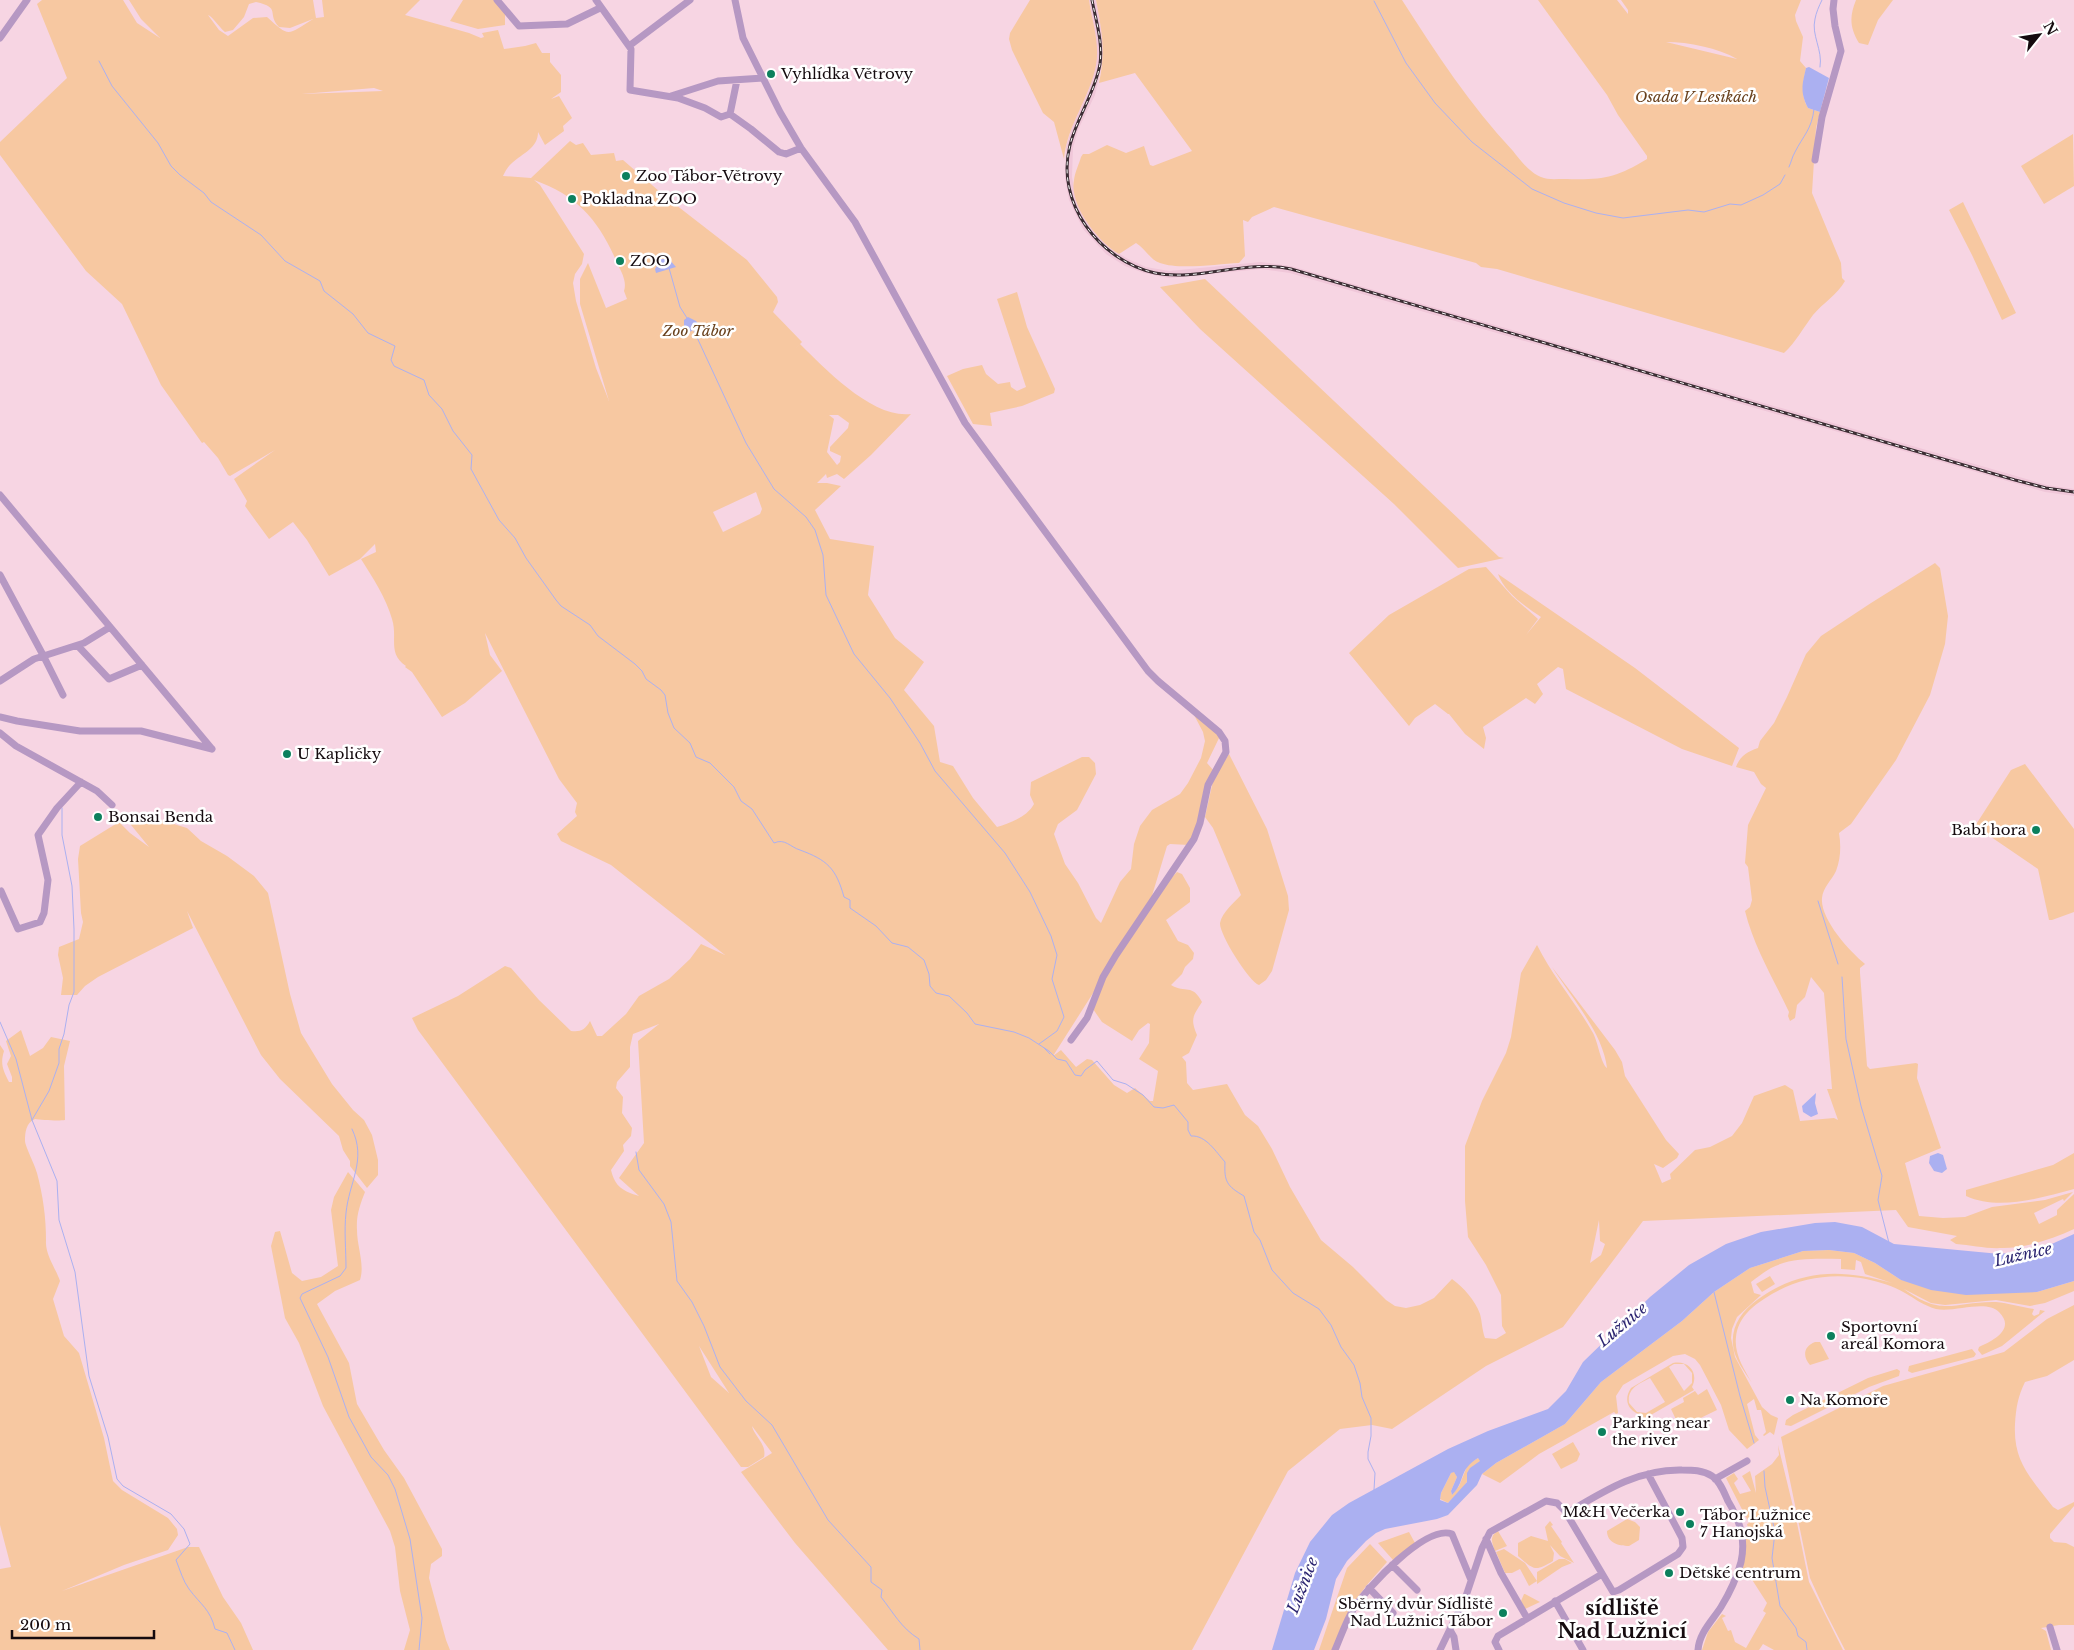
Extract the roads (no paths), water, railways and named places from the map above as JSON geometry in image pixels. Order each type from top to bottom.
[{"type":"street","points":[[0,38],[27,0]]},
{"type":"street","points":[[497,0],[519,26],[567,24],[600,8]]},
{"type":"street","points":[[596,0],[629,46],[631,55],[630,90],[670,96],[704,108],[721,118],[730,114]]},
{"type":"street","points":[[629,46],[690,0]]},
{"type":"street","points":[[735,0],[741,34],[801,148],[860,230],[968,428],[1148,671],[1206,720],[1225,741],[1226,752],[1208,785],[1197,835],[1116,955],[1103,977],[1087,1018],[1070,1040]]},
{"type":"street","points":[[1815,160],[1822,116],[1840,51],[1833,9],[1834,0]]},
{"type":"street","points":[[670,96],[710,83],[763,78]]},
{"type":"street","points":[[730,114],[737,80]]},
{"type":"street","points":[[730,114],[779,152],[786,154],[801,148]]},
{"type":"street","points":[[0,495],[3,505],[110,627],[212,749],[141,731],[80,731],[0,717]]},
{"type":"street","points":[[0,575],[44,654],[63,695]]},
{"type":"street","points":[[0,681],[44,654],[78,646],[110,627]]},
{"type":"street","points":[[78,646],[109,679],[142,665]]},
{"type":"street","points":[[1,737],[97,791],[112,805]]},
{"type":"street","points":[[1,891],[18,929],[38,923],[41,920],[48,880],[38,835],[57,808],[81,782]]},
{"type":"street","points":[[1715,1479],[1747,1461]]},
{"type":"street","points":[[1567,1512],[1622,1482],[1648,1474],[1692,1470],[1703,1471],[1715,1479],[1738,1518],[1743,1545],[1741,1562],[1735,1578],[1723,1604],[1703,1633],[1698,1650]]},
{"type":"street","points":[[1440,1650],[1466,1596],[1486,1539],[1494,1529],[1546,1501],[1557,1503],[1567,1512],[1614,1592],[1678,1554],[1683,1547],[1681,1535],[1648,1474]]},
{"type":"street","points":[[1336,1650],[1349,1617],[1370,1588],[1392,1565],[1411,1549],[1439,1534],[1448,1533],[1454,1538],[1471,1581]]},
{"type":"street","points":[[1486,1539],[1513,1596],[1527,1618]]},
{"type":"street","points":[[1476,1565],[1487,1557],[1493,1557]]},
{"type":"street","points":[[1392,1565],[1417,1590]]},
{"type":"street","points":[[1499,1650],[1495,1642],[1496,1637],[1602,1574]]},
{"type":"street","points":[[1370,1588],[1393,1613]]},
{"type":"street","points":[[1555,1601],[1583,1650]]},
{"type":"street","points":[[2050,1627],[2058,1650]]},
{"type":"street","points":[[1450,1630],[1456,1650]]},
{"type":"water","points":[[1809,67],[1829,78],[1820,112],[1808,108],[1804,97],[1802,88],[1806,68]]},
{"type":"water","points":[[661,259],[669,259],[676,267],[656,273],[655,269]]},
{"type":"water","points":[[688,317],[696,321],[700,326],[688,333],[684,333],[684,320]]},
{"type":"water","points":[[1816,1093],[1815,1103],[1818,1114],[1811,1117],[1803,1112],[1802,1106]]},
{"type":"water","points":[[1938,1153],[1943,1155],[1947,1169],[1942,1173],[1934,1171],[1929,1163],[1930,1156]]},
{"type":"water","name":"Lužnice","points":[[1835,1222],[1862,1227],[1894,1244],[2000,1254],[2045,1247],[2074,1234],[2074,1281],[2037,1292],[1966,1295],[1931,1290],[1901,1280],[1875,1263],[1854,1253],[1829,1250],[1803,1251],[1750,1268],[1714,1292],[1682,1321],[1601,1382],[1565,1424],[1496,1463],[1482,1474],[1477,1485],[1448,1515],[1437,1519],[1385,1529],[1376,1533],[1347,1561],[1336,1579],[1326,1619],[1314,1650],[1272,1650],[1295,1573],[1310,1542],[1332,1515],[1349,1503],[1448,1449],[1488,1431],[1548,1409],[1566,1391],[1583,1362],[1650,1297],[1689,1265],[1726,1244],[1761,1232],[1815,1223]],"holes":[[[1478,1458],[1480,1461],[1470,1468],[1467,1473],[1467,1482],[1448,1503],[1440,1500],[1441,1493],[1451,1473],[1454,1472],[1457,1477],[1451,1491],[1452,1495],[1467,1467]]]},
{"type":"waterway","points":[[1820,67],[1820,55],[1814,25],[1822,0]]},
{"type":"waterway","points":[[1374,1],[1406,63],[1435,103],[1472,142],[1532,189],[1564,203],[1596,213],[1623,218],[1688,210],[1704,212],[1730,204],[1741,205],[1763,195],[1780,184],[1785,175]]},
{"type":"waterway","points":[[99,61],[112,86],[158,143],[171,166],[180,175],[204,193],[211,202],[261,235],[285,261],[320,281],[324,291],[353,314],[368,333],[395,346],[391,360],[394,366],[424,380],[429,395],[442,409],[453,431],[472,455],[471,469],[499,520],[515,538],[526,558],[556,600],[561,606],[590,625],[598,636],[635,664],[642,671],[646,679],[661,690],[665,695],[668,713],[674,728],[690,743],[696,757],[710,763],[734,787],[741,801],[752,809],[774,843],[784,842],[817,857],[829,866],[838,879],[844,897],[850,900],[850,908],[876,926],[892,943],[908,947],[924,960],[929,974],[930,986],[936,993],[949,996],[967,1013],[975,1024],[1014,1032],[1029,1038],[1049,1051],[1057,1059],[1066,1061],[1075,1075],[1081,1076],[1085,1070],[1097,1061],[1113,1080],[1126,1084],[1143,1095],[1154,1107],[1163,1108],[1174,1105],[1188,1122],[1188,1130],[1191,1136],[1201,1138],[1214,1149],[1225,1162],[1225,1174],[1228,1183],[1244,1196],[1254,1232],[1260,1240],[1272,1270],[1293,1293],[1319,1309],[1331,1325],[1341,1347],[1354,1365],[1362,1397],[1371,1418],[1368,1459],[1375,1473],[1374,1490]]},
{"type":"waterway","points":[[1789,167],[1809,127],[1814,109]]},
{"type":"waterway","points":[[669,268],[680,307],[687,318]]},
{"type":"waterway","points":[[694,331],[746,443],[774,489],[806,517],[815,530],[823,555],[826,595],[854,654],[890,698],[920,743],[935,771],[1005,853],[1030,892],[1051,936],[1057,955],[1052,979],[1064,1017],[1057,1031],[1039,1044]]},
{"type":"waterway","points":[[32,1120],[49,1091],[59,1063],[59,1049],[64,1034],[69,1005],[74,992],[72,886],[62,835],[62,808]]},
{"type":"waterway","points":[[1818,901],[1838,964]]},
{"type":"waterway","points":[[1842,977],[1846,1039],[1861,1106],[1882,1176],[1878,1200],[1889,1243]]},
{"type":"waterway","points":[[0,1022],[16,1059],[32,1120],[57,1181],[59,1220],[75,1272],[89,1376],[108,1437],[117,1479],[123,1486],[171,1514],[184,1529],[190,1544],[176,1560],[183,1579],[208,1612],[215,1629],[227,1633],[235,1650]]},
{"type":"waterway","points":[[1044,1048],[1050,1054]]},
{"type":"waterway","points":[[352,1129],[358,1151],[356,1171],[346,1213],[346,1268],[340,1276],[302,1294],[300,1298],[328,1357],[349,1417],[371,1457],[388,1475],[395,1489],[410,1539],[422,1618],[419,1650]]},
{"type":"waterway","points":[[636,1152],[639,1170],[664,1204],[671,1222],[677,1281],[692,1302],[704,1326],[720,1367],[746,1401],[772,1425],[828,1520],[871,1567],[871,1582],[882,1590],[881,1597],[902,1625],[919,1639],[920,1650]]},
{"type":"waterway","points":[[1714,1292],[1754,1443]]},
{"type":"waterway","points":[[1764,1471],[1765,1487],[1775,1532],[1772,1558],[1780,1606],[1796,1628],[1798,1636],[1806,1642],[1807,1650]]},
{"type":"railway","points":[[1092,0],[1100,40],[1101,56],[1098,75],[1070,145],[1067,167],[1069,188],[1076,208],[1086,226],[1116,256],[1135,266],[1155,273],[1171,275],[1188,275],[1256,267],[1291,269],[2015,480],[2046,488],[2074,492]]},
{"type":"place","name":"Vyhlídka Větrovy","points":[[771,74]]},
{"type":"place","name":"Zoo Tábor-Větrovy","points":[[626,176]]},
{"type":"place","name":"Pokladna ZOO","points":[[572,199]]},
{"type":"place","name":"ZOO","points":[[620,261]]},
{"type":"place","name":"U Kapličky","points":[[287,754]]},
{"type":"place","name":"Bonsai Benda","points":[[98,817]]},
{"type":"place","name":"Babí hora","points":[[2036,830]]},
{"type":"place","name":"Sportovní areál Komora","points":[[1831,1336]]},
{"type":"place","name":"Na Komoře","points":[[1790,1400]]},
{"type":"place","name":"Parking near the river","points":[[1602,1432]]},
{"type":"place","name":"M&H Večerka","points":[[1680,1512]]},
{"type":"place","name":"Tábor Lužnice 7 Hanojská","points":[[1690,1524]]},
{"type":"place","name":"Dětské centrum","points":[[1669,1573]]},
{"type":"place","name":"Sběrný dvůr Sídliště Nad Lužnicí Tábor","points":[[1503,1613]]},
{"type":"district","name":"sídliště Nad Lužnicí","points":[[1622,1620]]},
{"type":"park label","name":"Osada V Lesíkách","points":[[1696,97]]},
{"type":"park label","name":"Zoo Tábor","points":[[698,331]]}]
